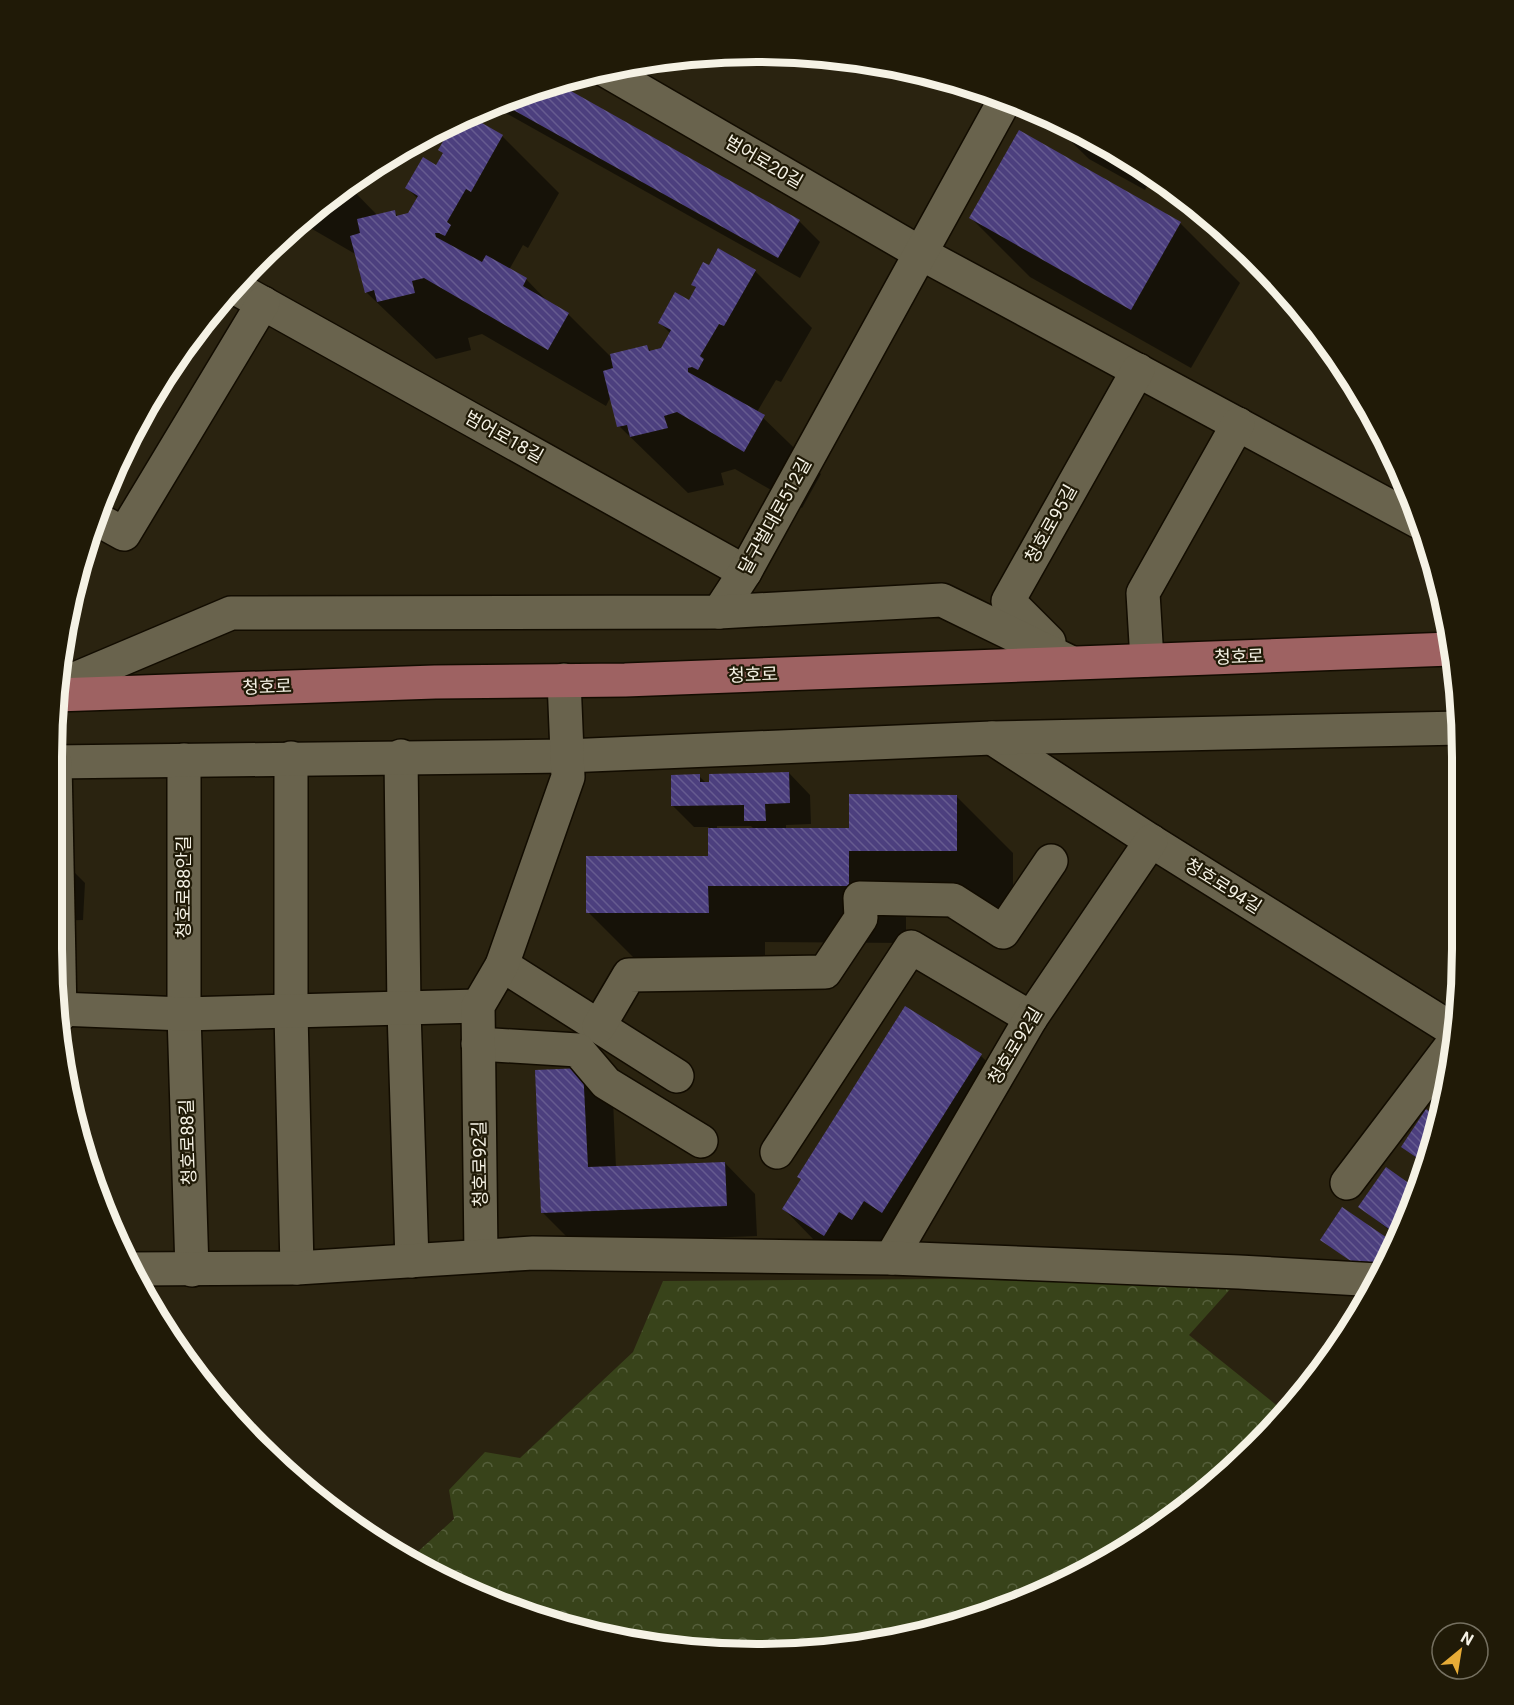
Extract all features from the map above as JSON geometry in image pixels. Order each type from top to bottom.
[{"type":"main road","name":"청호로","points":[[65,695],[1444,649]]},
{"type":"street","name":"범어로20길","points":[[616,76],[922,254]]},
{"type":"street","name":"달구벌대로512길","points":[[719,612],[745,572],[1002,106]]},
{"type":"street","points":[[922,254],[1410,517]]},
{"type":"street","name":"범어로18길","points":[[241,291],[745,572]]},
{"type":"street","points":[[102,522],[124,534],[263,303]]},
{"type":"street","name":"청호로95길","points":[[1070,662],[1008,601],[1137,370]]},
{"type":"street","points":[[1147,660],[1143,593],[1238,424]]},
{"type":"street","points":[[66,683],[231,613],[719,612],[942,600],[1070,662]]},
{"type":"street","points":[[64,1009],[184,1014],[404,1010],[478,1006],[502,965],[568,777],[564,680]]},
{"type":"street","points":[[62,762],[401,756],[566,756],[992,738],[1451,728]]},
{"type":"street","name":"청호로94길","points":[[992,738],[1150,841],[1448,1027]]},
{"type":"street","points":[[401,756],[404,1010],[412,1261]]},
{"type":"street","points":[[291,758],[291,1013],[297,1268]]},
{"type":"street","name":"청호로88안길","points":[[184,760],[184,1014]]},
{"type":"street","name":"청호로92길","points":[[891,1258],[1031,1018],[1150,841]]},
{"type":"street","points":[[599,1026],[629,975],[825,972],[861,918],[860,898],[953,900],[1004,932],[1051,861]]},
{"type":"street","points":[[777,1152],[911,947],[1031,1018]]},
{"type":"street","points":[[502,965],[677,1076]]},
{"type":"street","name":"청호로92길","points":[[478,1006],[482,1256]]},
{"type":"street","name":"청호로88길","points":[[184,1014],[192,1270]]},
{"type":"street","points":[[478,1044],[578,1050],[606,1083],[701,1142]]},
{"type":"street","points":[[1347,1183],[1444,1055]]},
{"type":"street","points":[[140,1269],[297,1268],[533,1253],[891,1258],[1368,1279]]},
{"type":"green space","points":[[950,1279],[1233,1286],[1189,1335],[1279,1408],[1216,1471],[1180,1500],[1105,1550],[1065,1572],[981,1607],[937,1620],[848,1638],[757,1644],[666,1638],[621,1630],[533,1607],[449,1572],[416,1554],[454,1519],[449,1490],[485,1452],[520,1458],[633,1352],[663,1281]]},
{"type":"building","points":[[566,88],[800,220],[778,258],[509,107]]},
{"type":"building","points":[[477,120],[503,135],[471,192],[466,189],[447,222],[451,225],[445,236],[435,233],[436,237],[482,262],[486,255],[527,278],[523,286],[569,313],[548,350],[424,278],[412,281],[415,293],[377,302],[374,290],[365,293],[350,236],[360,233],[357,219],[395,210],[396,216],[408,213],[418,196],[405,188],[423,157],[436,165],[443,153],[438,150],[448,134]]},
{"type":"building","points":[[1019,130],[1181,222],[1131,310],[969,218]]},
{"type":"building","points":[[718,248],[756,270],[724,326],[719,324],[700,356],[704,359],[698,370],[692,367],[688,368],[688,372],[765,415],[744,452],[677,412],[664,416],[668,428],[630,437],[627,425],[617,427],[603,371],[613,368],[610,354],[647,345],[649,351],[661,348],[671,330],[658,323],[675,292],[689,300],[696,287],[691,285],[703,262],[709,265]]},
{"type":"building","points":[[789,772],[790,803],[765,804],[766,821],[744,821],[744,805],[671,806],[671,775],[700,774],[700,782],[709,782],[709,774]]},
{"type":"building","points":[[849,794],[957,795],[957,851],[849,851],[849,886],[708,886],[709,913],[586,913],[586,856],[708,856],[708,828],[849,828]]},
{"type":"building","points":[[905,1006],[982,1054],[882,1213],[864,1201],[852,1220],[839,1212],[824,1236],[782,1209],[801,1179],[797,1177]]},
{"type":"building","points":[[583,1068],[588,1167],[725,1162],[727,1206],[541,1213],[535,1070]]},
{"type":"building","points":[[1426,1109],[1432,1113],[1420,1160],[1401,1147]]},
{"type":"building","points":[[1386,1167],[1411,1185],[1401,1212],[1389,1229],[1358,1207]]},
{"type":"building","points":[[1342,1207],[1389,1239],[1374,1268],[1358,1266],[1320,1240]]}]
